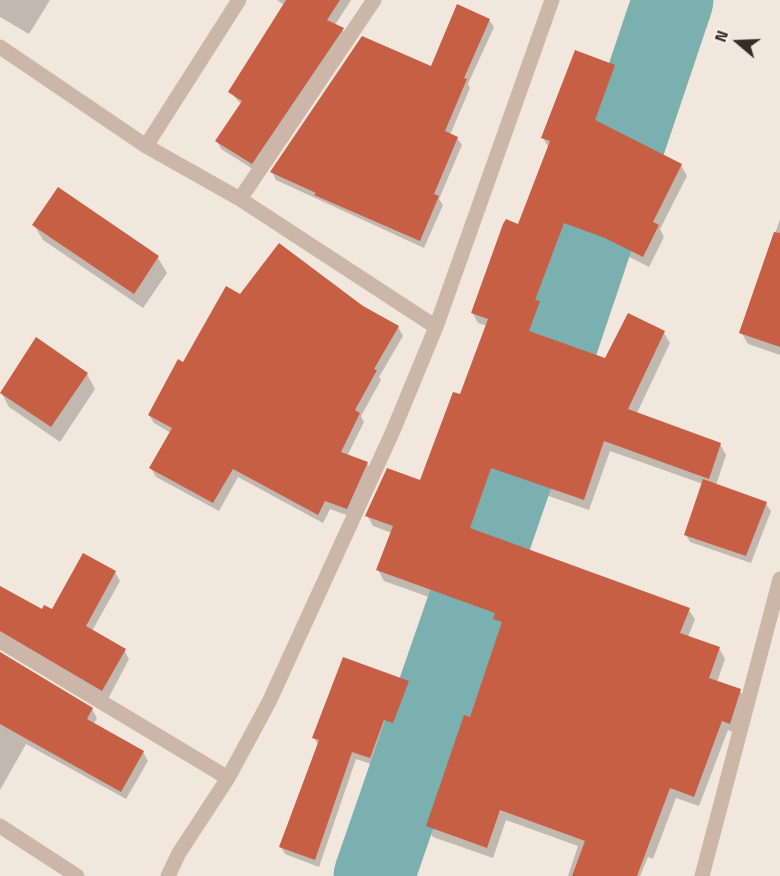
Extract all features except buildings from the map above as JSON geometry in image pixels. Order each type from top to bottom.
[{"type":"street","points":[[146,146],[239,0]]},
{"type":"street","points":[[240,199],[374,0]]},
{"type":"street","points":[[168,876],[179,853],[228,778],[269,702],[393,431],[436,327],[552,0]]},
{"type":"street","points":[[0,47],[146,146],[240,199],[436,327]]},
{"type":"street","points":[[702,876],[780,579]]},
{"type":"street","points":[[0,641],[228,778]]},
{"type":"street","points":[[0,826],[77,876]]},
{"type":"waterway","points":[[374,876],[527,434],[673,0]]}]
